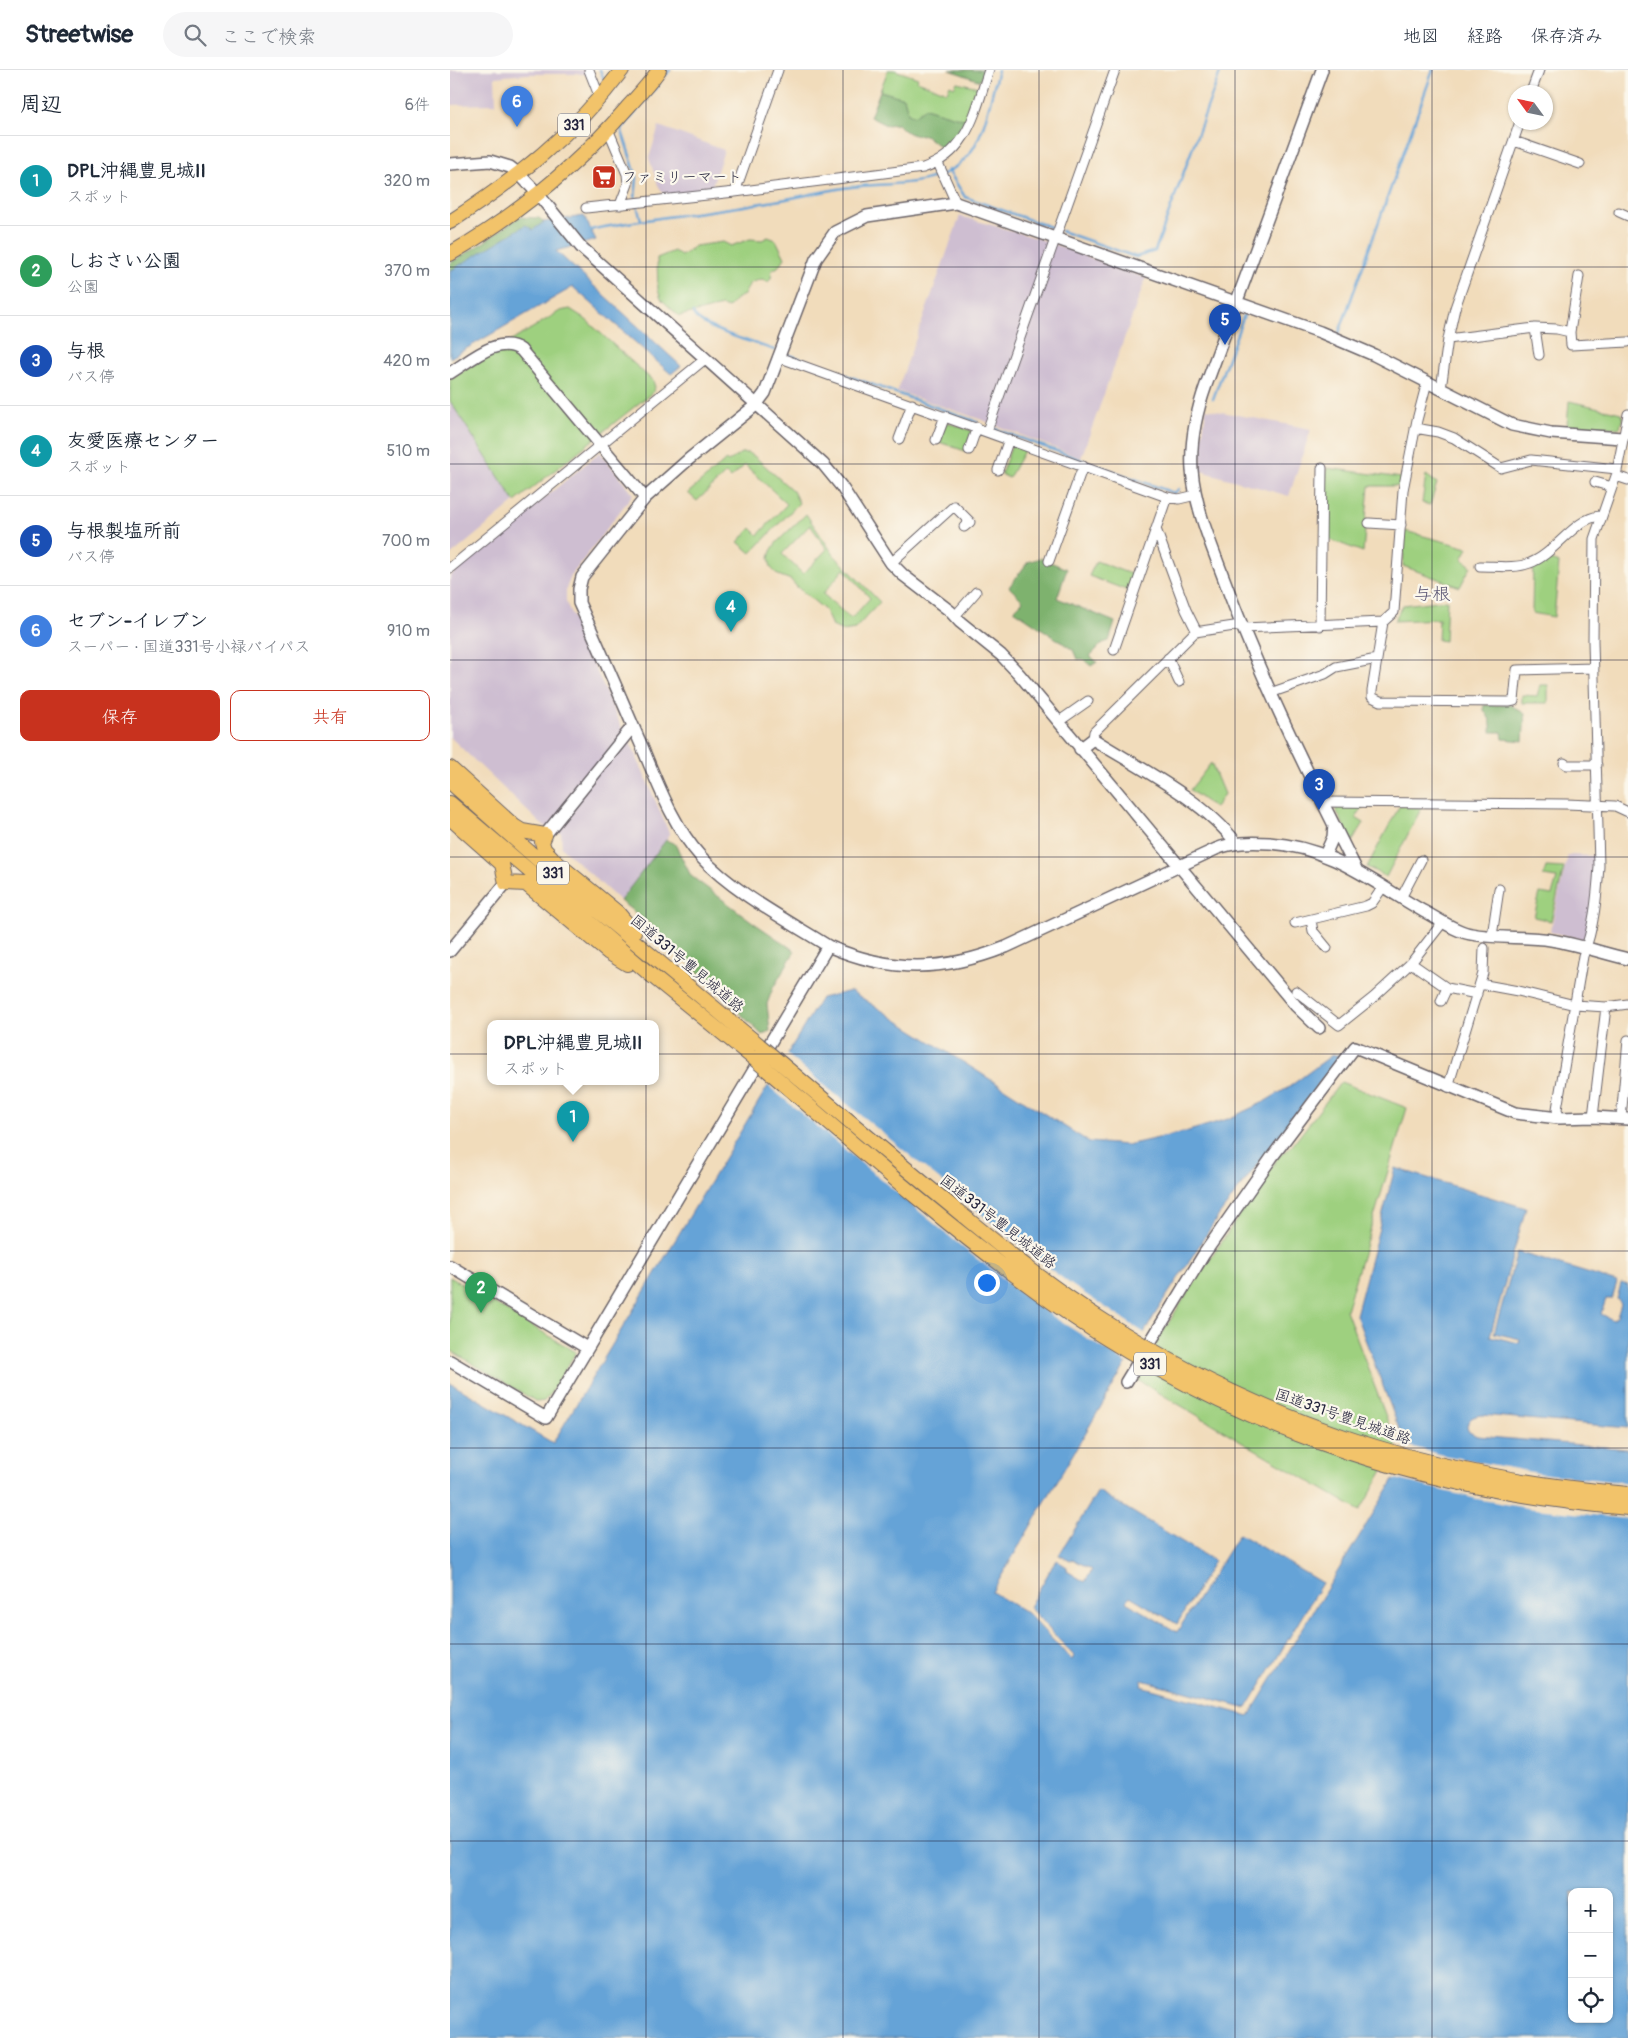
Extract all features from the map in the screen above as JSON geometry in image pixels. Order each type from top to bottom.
[{"type":"highway","name":"331","points":[[450,222],[520,174],[560,140],[600,98],[622,70]]},
{"type":"highway","name":"331","points":[[450,254],[490,229],[560,177],[608,129],[660,70]]},
{"type":"highway","points":[[450,768],[514,826],[522,831],[545,835],[542,842],[544,849],[556,862],[618,913],[659,961]]},
{"type":"highway","name":"国道331号豊見城道路","points":[[450,782],[576,893],[659,961],[912,1192],[1043,1296],[1138,1358],[1235,1409],[1336,1450],[1462,1484],[1536,1498],[1628,1508]]},
{"type":"highway","name":"国道331号豊見城道路","points":[[450,803],[646,971],[756,1051],[1012,1256],[1103,1321],[1207,1380],[1250,1401],[1337,1436],[1402,1456],[1466,1472],[1536,1485],[1628,1494]]},
{"type":"highway","points":[[450,818],[502,864],[506,883],[526,884],[609,953],[625,963],[646,971]]},
{"type":"street","points":[[589,70],[600,98]]},
{"type":"street","points":[[734,192],[778,70]]},
{"type":"street","points":[[586,208],[734,192],[922,168],[938,163],[962,141],[989,70]]},
{"type":"street","points":[[987,431],[1115,70]]},
{"type":"street","points":[[1322,70],[1206,385],[1193,428],[1192,457],[1196,495],[1205,527],[1243,628],[1270,693],[1322,802],[1358,871]]},
{"type":"street","points":[[1534,85],[1539,70]]},
{"type":"street","points":[[608,129],[627,174],[628,184],[623,205]]},
{"type":"street","points":[[1441,389],[1448,339],[1455,308],[1517,130]]},
{"type":"street","points":[[1514,141],[1580,164]]},
{"type":"street","points":[[450,164],[490,161],[510,167],[520,174],[581,247],[832,475],[891,563],[1001,655],[1019,674],[1296,1006],[1319,1028]]},
{"type":"street","points":[[938,163],[956,204]]},
{"type":"street","points":[[1625,438],[1551,433],[1512,425],[1374,355],[1320,332],[956,204],[867,216],[835,232],[816,259],[765,393],[756,405],[689,459],[645,498],[582,577],[578,596],[579,603],[670,810],[684,835],[700,856],[728,882],[828,946],[867,960],[921,967],[955,963],[1006,947],[1216,849],[1236,843],[1256,842],[1308,848],[1325,855],[1358,871],[1443,922],[1470,934],[1550,940],[1628,959]]},
{"type":"street","points":[[1579,276],[1570,332],[1571,345],[1628,342]]},
{"type":"street","points":[[1448,339],[1535,328],[1558,329],[1570,332]]},
{"type":"street","points":[[1535,328],[1538,355]]},
{"type":"street","points":[[450,373],[494,347],[502,344],[516,346],[645,498]]},
{"type":"street","points":[[778,357],[977,427],[1167,497],[1179,500],[1196,495]]},
{"type":"street","points":[[450,568],[705,359]]},
{"type":"street","points":[[1080,749],[1093,739],[1094,732],[1190,636],[1197,632],[1234,626],[1243,628],[1320,626],[1382,622],[1394,612],[1403,490],[1415,428],[1427,382]]},
{"type":"street","points":[[899,439],[912,404]]},
{"type":"street","points":[[1559,1118],[1557,1109],[1583,956],[1587,948],[1597,893],[1599,840],[1593,547],[1600,516],[1612,487],[1625,438],[1628,414]]},
{"type":"street","points":[[936,440],[945,416]]},
{"type":"street","points":[[969,450],[977,427]]},
{"type":"street","points":[[1415,428],[1438,432],[1454,438],[1501,468],[1531,460],[1616,472],[1628,480]]},
{"type":"street","points":[[998,470],[1009,439]]},
{"type":"street","points":[[1049,560],[1083,466]]},
{"type":"street","points":[[1320,626],[1322,468]]},
{"type":"street","points":[[1596,482],[1612,487]]},
{"type":"street","points":[[1114,650],[1167,497]]},
{"type":"street","points":[[891,563],[954,506],[970,522],[964,527]]},
{"type":"street","points":[[1480,566],[1521,566],[1532,562],[1577,526],[1595,516],[1600,516]]},
{"type":"street","points":[[1369,523],[1401,525]]},
{"type":"street","points":[[1156,529],[1186,610],[1197,632]]},
{"type":"street","points":[[955,616],[976,592]]},
{"type":"street","points":[[1382,622],[1372,691],[1372,697],[1380,701],[1509,702],[1514,701],[1517,670],[1594,668]]},
{"type":"street","points":[[1168,658],[1179,682]]},
{"type":"street","points":[[1270,693],[1326,674],[1336,667],[1377,659]]},
{"type":"street","points":[[1058,722],[1088,701]]},
{"type":"street","points":[[545,835],[633,726]]},
{"type":"street","points":[[1093,739],[1196,805],[1222,825],[1236,843]]},
{"type":"street","points":[[1564,763],[1567,765],[1597,765]]},
{"type":"street","points":[[1322,802],[1508,803],[1615,806],[1628,812]]},
{"type":"street","points":[[1325,855],[1333,837],[1334,825]]},
{"type":"street","points":[[1401,898],[1422,860]]},
{"type":"street","points":[[450,951],[506,883]]},
{"type":"street","points":[[1295,923],[1366,906],[1372,903],[1383,887]]},
{"type":"street","points":[[1492,936],[1499,889]]},
{"type":"street","points":[[1311,920],[1310,925],[1313,931],[1327,948]]},
{"type":"street","points":[[1296,991],[1339,1025],[1374,997],[1411,963],[1443,922]]},
{"type":"street","points":[[450,1361],[546,1418],[828,946]]},
{"type":"street","points":[[1448,1086],[1483,973],[1484,948]]},
{"type":"street","points":[[1411,963],[1447,988],[1476,994]]},
{"type":"street","points":[[1480,984],[1518,991],[1575,1006],[1606,1007],[1628,1004]]},
{"type":"street","points":[[1441,1001],[1447,988]]},
{"type":"street","points":[[1593,1117],[1606,1007]]},
{"type":"street","points":[[1126,1382],[1175,1299],[1210,1246],[1272,1157],[1355,1047],[1515,1113],[1559,1118],[1593,1117],[1625,1119],[1628,1040]]},
{"type":"street","points":[[450,1266],[587,1348]]},
{"type":"shaded area","points":[[450,70],[585,70],[586,74],[527,74],[495,77],[496,104],[450,105]]},
{"type":"shaded area","points":[[659,126],[724,150],[711,189],[673,195],[663,193],[658,185],[649,158]]},
{"type":"shaded area","points":[[960,216],[1037,238],[1146,278],[1081,458],[982,420],[897,391]]},
{"type":"shaded area","points":[[450,401],[515,502],[450,556]]},
{"type":"shaded area","points":[[1206,409],[1311,429],[1289,496],[1201,471],[1201,447]]},
{"type":"shaded area","points":[[600,452],[633,494],[571,576],[566,589],[566,602],[670,835],[620,901],[562,848],[561,833],[541,824],[450,737],[450,576]]},
{"type":"shaded area","points":[[1568,855],[1595,856],[1586,940],[1550,932]]},
{"type":"green space","points":[[888,70],[894,70],[918,78],[917,81],[947,92],[950,85],[954,87],[957,82],[978,87],[966,120],[925,108],[915,116],[908,113],[904,98],[880,91]]},
{"type":"green space","points":[[950,70],[984,70],[980,81]]},
{"type":"green space","points":[[880,91],[904,98],[908,113],[914,116],[925,108],[966,120],[954,142],[945,151],[925,135],[913,135],[898,124],[886,125],[870,117]]},
{"type":"green space","points":[[519,217],[539,218],[544,222],[533,231],[450,271],[450,263]]},
{"type":"green space","points":[[768,237],[776,240],[785,258],[778,267],[772,270],[771,278],[768,282],[762,279],[750,283],[744,295],[736,299],[728,308],[722,306],[679,316],[661,299],[658,290],[657,258],[674,251],[681,256],[695,246],[723,242],[731,246],[750,239],[762,240]]},
{"type":"green space","points":[[570,309],[584,318],[653,381],[655,387],[653,392],[515,502],[450,401],[450,379],[560,311]]},
{"type":"green space","points":[[1569,401],[1621,413],[1623,416],[1620,428],[1567,425]]},
{"type":"green space","points":[[946,422],[972,431],[965,451],[939,442]]},
{"type":"green space","points":[[1012,445],[1025,449],[1009,478],[1001,474]]},
{"type":"green space","points":[[741,453],[748,453],[754,456],[793,491],[799,503],[751,553],[738,542],[751,528],[758,535],[787,504],[745,465],[731,478],[726,473],[697,501],[688,493],[726,460],[728,462]]},
{"type":"green space","points":[[1327,468],[1402,478],[1400,486],[1369,486],[1363,552],[1323,537],[1324,488]]},
{"type":"green space","points":[[1426,475],[1437,483],[1430,505],[1422,503]]},
{"type":"green space","points":[[806,514],[834,555],[880,602],[855,629],[843,631],[832,626],[825,610],[791,580],[778,575],[771,568],[769,558],[776,543]],"holes":[[[810,525],[827,549],[803,574],[782,554]],[[844,569],[870,598],[850,618],[823,594]]]},
{"type":"green space","points":[[1405,531],[1468,548],[1462,559],[1471,566],[1460,587],[1403,566]]},
{"type":"green space","points":[[1040,558],[1067,569],[1057,598],[1115,622],[1109,641],[1103,643],[1090,656],[1097,662],[1091,666],[1083,659],[1077,659],[1073,650],[1014,610],[1023,601],[1009,587],[1028,562]]},
{"type":"green space","points":[[1547,559],[1559,563],[1554,617],[1532,613],[1533,564]]},
{"type":"green space","points":[[1096,561],[1133,575],[1133,582],[1129,591],[1089,576]]},
{"type":"green space","points":[[1447,600],[1445,641],[1438,640],[1439,619],[1394,621],[1403,605]]},
{"type":"green space","points":[[1540,685],[1548,685],[1548,703],[1522,703],[1522,695],[1537,696]]},
{"type":"green space","points":[[1484,705],[1511,705],[1525,714],[1523,741],[1503,739],[1502,732],[1491,732],[1491,722],[1484,710]]},
{"type":"green space","points":[[1211,763],[1224,794],[1215,808],[1190,790]]},
{"type":"green space","points":[[1400,805],[1422,807],[1386,877],[1367,867]]},
{"type":"green space","points":[[1363,807],[1356,818],[1364,823],[1352,842],[1335,808]]},
{"type":"green space","points":[[666,840],[675,844],[691,876],[795,951],[773,988],[767,1004],[770,1031],[762,1035],[651,925],[620,901]]},
{"type":"green space","points":[[1546,867],[1564,868],[1551,921],[1534,917],[1540,893],[1552,895],[1557,878],[1543,876]]},
{"type":"green space","points":[[1341,1082],[1407,1108],[1346,1310],[1397,1446],[1360,1511],[1139,1381],[1137,1374],[1179,1306],[1279,1156],[1292,1146]]},
{"type":"green space","points":[[450,1277],[576,1352],[544,1401],[537,1402],[450,1350]]},
{"type":"water","points":[[584,216],[596,240],[556,251],[681,366],[671,374],[573,287],[450,358],[450,271],[526,225],[533,230],[544,222]]},
{"type":"water","points":[[851,991],[1089,1142],[1127,1145],[1185,1132],[1228,1119],[1262,1103],[1289,1087],[1332,1055],[1341,1055],[1219,1215],[1157,1311],[992,1592],[1027,1613],[1072,1660],[1074,1656],[1029,1607],[1056,1560],[1067,1567],[1067,1571],[1085,1582],[1092,1570],[1073,1559],[1070,1561],[1059,1555],[1098,1491],[1214,1561],[1177,1624],[1130,1596],[1126,1602],[1177,1632],[1239,1534],[1322,1583],[1247,1708],[1142,1680],[1141,1686],[1249,1716],[1409,1455],[1356,1315],[1395,1168],[1526,1208],[1490,1336],[1519,1343],[1520,1339],[1494,1333],[1517,1252],[1617,1282],[1612,1299],[1606,1299],[1601,1314],[1613,1320],[1617,1317],[1621,1304],[1617,1299],[1621,1283],[1628,1285],[1628,1428],[1482,1415],[1472,1418],[1468,1422],[1467,1428],[1469,1432],[1477,1436],[1628,1449],[1628,2038],[450,2038],[450,1383],[553,1443],[821,998]]},
{"type":"pier","points":[[785,1053],[1030,1254],[1073,1286],[1146,1334],[1128,1364],[1055,1318],[1010,1285],[766,1084]]},
{"type":"pier","points":[[1403,1444],[1438,1454],[1537,1473],[1628,1483],[1628,1519],[1527,1508],[1477,1499],[1392,1478],[1407,1455]]},
{"type":"waterway","points":[[600,70],[604,79]]},
{"type":"waterway","points":[[666,75],[670,70]]},
{"type":"waterway","points":[[590,230],[840,189],[910,183],[938,176],[951,170],[963,161],[977,142],[986,118],[998,70]]},
{"type":"waterway","points":[[1061,231],[1136,257],[1155,251],[1221,70]]},
{"type":"waterway","points":[[1339,333],[1433,70]]},
{"type":"waterway","points":[[622,129],[659,84]]},
{"type":"waterway","points":[[620,125],[637,178],[635,198],[641,220]]},
{"type":"waterway","points":[[948,170],[965,197],[1056,229]]},
{"type":"waterway","points":[[693,313],[706,325],[774,350]]},
{"type":"waterway","points":[[1213,399],[1244,315]]},
{"type":"waterway","points":[[787,354],[977,422]]},
{"type":"waterway","points":[[992,428],[1174,493],[1179,489]]},
{"type":"place","name":"セブン-イレブン","points":[[517,127]]},
{"type":"place","name":"ファミリーマート","points":[[604,177]]},
{"type":"place","name":"与根製塩所前","points":[[1225,345]]},
{"type":"place","name":"友愛医療センター","points":[[731,632]]},
{"type":"place","name":"与根","points":[[1319,810]]},
{"type":"place","name":"DPL沖縄豊見城II","points":[[573,1142]]},
{"type":"place","name":"しおさい公園","points":[[481,1313]]},
{"type":"district","name":"与根","points":[[1432,594]]}]
